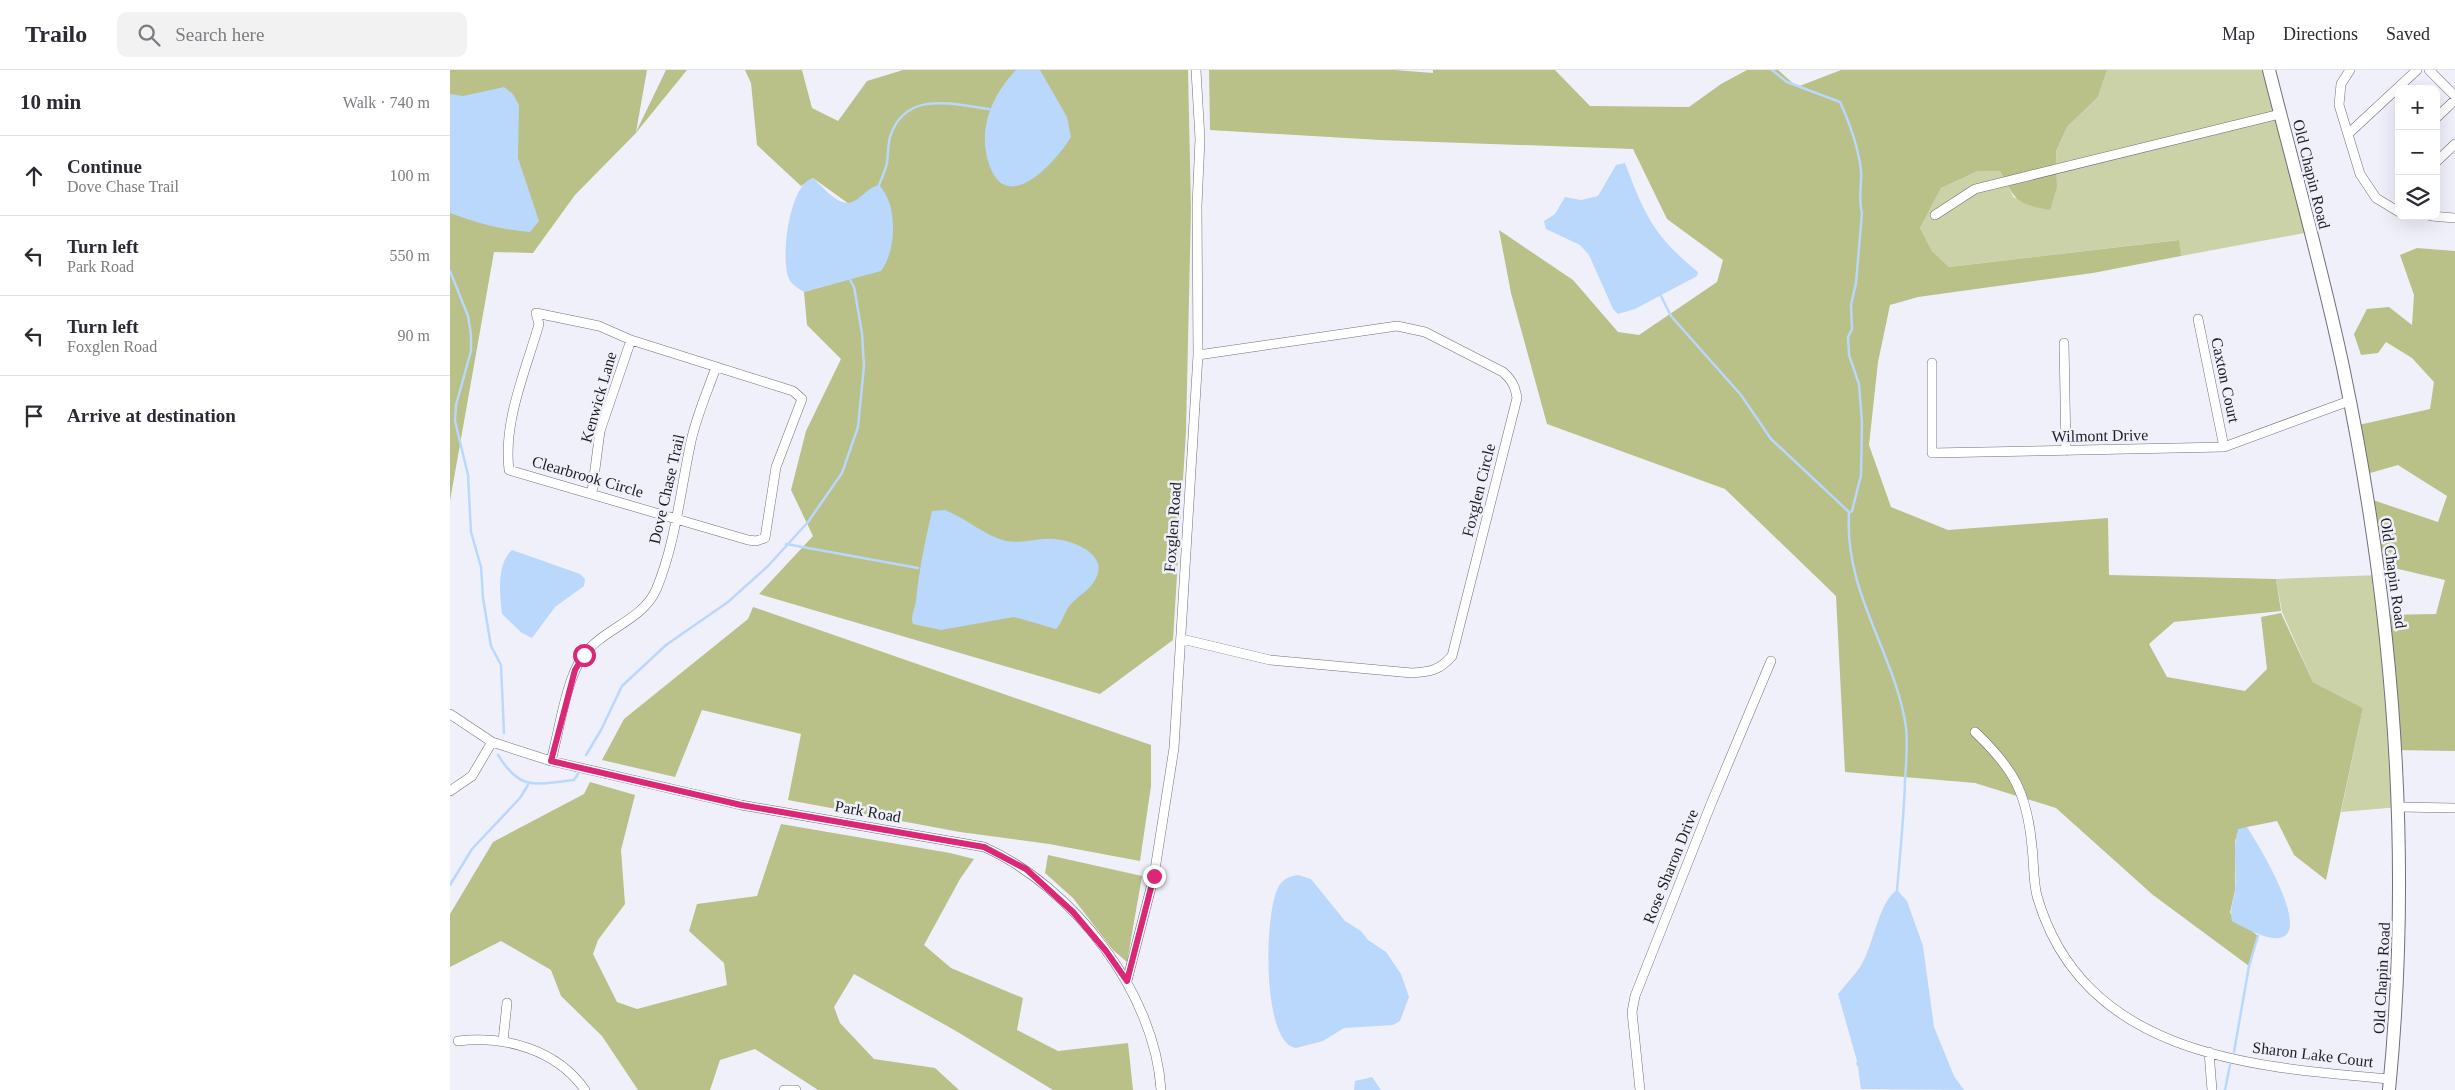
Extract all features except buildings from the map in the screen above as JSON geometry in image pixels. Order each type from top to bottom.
[{"type":"street","name":"Foxglen Road","points":[[1127,981],[1154,876],[1174,748],[1198,355],[1197,206],[1200,139],[1196,70]]},
{"type":"street","name":"Old Chapin Road","points":[[2269,70],[2329,306],[2349,401],[2367,498],[2389,649],[2399,807],[2400,956],[2390,1084]]},
{"type":"street","points":[[2350,70],[2341,84],[2339,98],[2342,119],[2360,174],[2367,187],[2381,202],[2395,210]]},
{"type":"street","points":[[2348,134],[2417,70]]},
{"type":"street","points":[[2429,70],[2455,96]]},
{"type":"street","points":[[2440,114],[2455,100]]},
{"type":"street","points":[[1935,215],[1975,189],[2280,114]]},
{"type":"street","points":[[2440,158],[2455,144]]},
{"type":"street","points":[[2450,217],[2455,208]]},
{"type":"street","name":"Clearbrook Circle","points":[[536,313],[599,326],[631,340],[793,391],[802,399],[776,467],[765,538],[756,541],[748,540],[592,492],[509,470],[507,454],[512,415],[539,324],[536,313]]},
{"type":"street","name":"Caxton Court","points":[[2198,320],[2224,447]]},
{"type":"street","name":"Foxglen Circle","points":[[1182,639],[1270,660],[1412,672],[1435,671],[1444,666],[1452,656],[1517,398],[1516,388],[1511,379],[1503,372],[1412,327],[1397,326],[1198,355]]},
{"type":"street","name":"Kenwick Lane","points":[[592,492],[600,431],[631,340]]},
{"type":"street","points":[[2064,342],[2066,450]]},
{"type":"street","name":"Wilmont Drive","points":[[1932,363],[1932,452],[2224,447],[2349,401]]},
{"type":"street","name":"Dove Chase Trail","points":[[551,761],[575,670],[584,655],[596,643],[644,608],[651,600],[678,518],[690,444],[716,367]]},
{"type":"street","name":"Rose Sharon Drive","points":[[1640,1090],[1632,1012],[1635,996],[1711,804],[1771,661]]},
{"type":"street","name":"Park Road","points":[[451,717],[492,742],[551,761],[741,805],[984,847],[1026,869],[1073,912],[1106,951],[1127,981],[1146,1027],[1161,1090]]},
{"type":"street","name":"Sharon Lake Court","points":[[1975,732],[1997,753],[2020,790],[2029,817],[2037,896],[2052,935],[2071,967],[2096,995],[2126,1016],[2187,1046],[2284,1069],[2390,1084]]},
{"type":"street","points":[[450,791],[472,776],[492,742]]},
{"type":"street","points":[[2399,807],[2455,808]]},
{"type":"street","points":[[503,1041],[507,1002]]},
{"type":"street","points":[[458,1041],[476,1039],[503,1041],[544,1054],[569,1072],[585,1090]]},
{"type":"street","points":[[2209,1052],[2212,1090]]},
{"type":"street","points":[[784,1090],[796,1090]]},
{"type":"green space","points":[[450,70],[647,70],[636,132],[666,70],[687,70],[635,134],[575,195],[533,253],[494,252],[450,501]]},
{"type":"green space","points":[[745,70],[802,70],[812,108],[838,121],[867,81],[903,70],[1188,70],[1191,209],[1186,431],[1173,640],[1100,694],[759,594],[813,536],[791,490],[806,431],[841,359],[807,325],[804,292],[881,270],[855,201],[849,204],[813,178],[801,186],[757,145],[751,83]]},
{"type":"green space","points":[[1209,70],[1395,70],[1433,73],[1433,70],[1555,70],[1590,106],[1689,107],[1721,84],[1747,70],[1778,70],[1797,87],[1841,70],[2107,70],[2098,97],[2067,127],[2056,151],[2057,187],[2050,210],[2018,200],[2000,171],[1978,171],[1941,188],[1920,228],[1932,251],[1949,267],[2179,240],[2181,256],[2093,273],[1918,297],[1890,305],[1878,362],[1869,445],[1891,507],[1948,530],[2108,518],[2109,575],[2276,579],[2281,611],[2174,622],[2149,644],[2167,677],[2245,691],[2267,669],[2261,617],[2281,613],[2313,682],[2363,708],[2326,880],[2294,855],[2277,821],[2247,827],[2235,840],[2235,890],[2230,913],[2258,936],[2249,966],[2153,895],[2056,808],[1975,783],[1845,772],[1836,596],[1725,489],[1547,424],[1511,293],[1499,230],[1573,280],[1618,332],[1639,335],[1717,282],[1723,260],[1667,219],[1633,149],[1380,140],[1210,130]]},
{"type":"green space","points":[[2107,70],[2269,70],[2310,232],[2181,256],[2178,240],[1949,267],[1932,251],[1920,228],[1941,188],[1978,171],[2000,171],[2014,198],[2057,187],[2056,151],[2067,127],[2098,97]]},
{"type":"green space","points":[[2417,248],[2455,251],[2455,751],[2395,750],[2384,615],[2436,614],[2445,580],[2377,564],[2367,498],[2438,522],[2447,496],[2398,465],[2363,475],[2354,426],[2430,409],[2434,382],[2412,358],[2386,342],[2378,353],[2361,355],[2354,334],[2367,309],[2389,307],[2412,325],[2414,295],[2400,255]]},
{"type":"green space","points":[[2378,575],[2399,807],[2341,812],[2363,708],[2313,682],[2282,612],[2276,579]]},
{"type":"green space","points":[[753,607],[1151,745],[1151,786],[1140,861],[1049,844],[960,832],[788,800],[801,734],[702,710],[675,777],[602,760],[624,719],[748,619]]},
{"type":"green space","points":[[590,782],[635,795],[621,850],[625,904],[598,940],[593,954],[617,1002],[637,1009],[727,985],[724,963],[689,931],[697,904],[757,896],[781,824],[950,853],[974,859],[960,879],[924,945],[951,968],[1023,998],[1017,1030],[1058,1051],[1128,1043],[1133,1090],[1053,1090],[956,1031],[854,974],[834,1007],[840,1023],[874,1059],[935,1068],[959,1090],[818,1090],[755,1049],[720,1060],[710,1090],[638,1090],[602,1036],[561,996],[551,970],[501,941],[450,967],[450,914],[493,842],[584,794]]},
{"type":"green space","points":[[1048,855],[1142,876],[1127,962],[1113,950],[1073,898],[1045,873]]},
{"type":"water","points":[[1016,70],[1040,70],[1067,117],[1071,137],[1059,154],[1041,172],[1031,180],[1020,185],[1010,186],[1001,183],[994,174],[989,164],[985,138],[989,114],[994,102],[1000,90]]},
{"type":"water","points":[[504,87],[513,94],[519,105],[518,158],[539,221],[530,232],[490,226],[450,213],[450,94],[463,96]]},
{"type":"water","points":[[1625,163],[1652,224],[1671,247],[1698,272],[1697,276],[1635,309],[1618,314],[1613,309],[1589,255],[1580,245],[1546,229],[1544,221],[1555,214],[1565,197],[1581,200],[1598,196],[1616,165]]},
{"type":"water","points":[[813,178],[827,192],[844,202],[850,203],[869,189],[879,185],[885,193],[890,204],[893,227],[890,251],[881,271],[804,292],[790,281],[786,269],[786,240],[792,207],[805,183]]},
{"type":"water","points":[[945,510],[998,539],[1019,542],[1055,539],[1080,546],[1088,551],[1098,563],[1095,580],[1069,607],[1056,629],[1014,617],[941,630],[913,624],[912,615],[932,511]]},
{"type":"water","points":[[512,550],[580,574],[585,579],[584,586],[555,607],[532,638],[522,633],[502,614],[501,571],[503,563]]},
{"type":"water","points":[[2247,827],[2270,866],[2281,889],[2288,911],[2290,928],[2282,937],[2264,936],[2232,921],[2231,909],[2235,882],[2236,837],[2238,829]]},
{"type":"water","points":[[1298,875],[1311,879],[1345,921],[1361,931],[1368,940],[1386,952],[1401,974],[1409,997],[1400,1021],[1393,1025],[1344,1028],[1323,1041],[1296,1048],[1285,1041],[1276,1024],[1271,1001],[1269,974],[1270,921],[1279,886],[1287,878]]},
{"type":"water","points":[[1897,890],[1907,901],[1923,946],[1934,1027],[1954,1076],[1964,1090],[1861,1089],[1857,1061],[1838,994],[1860,967],[1885,904]]},
{"type":"water","points":[[1372,1077],[1381,1090],[1354,1090],[1355,1081]]},
{"type":"waterway","points":[[1772,70],[1787,82],[1840,102],[1853,135],[1860,161],[1860,203],[1862,213],[1856,283],[1851,305],[1852,329],[1848,337],[1849,355],[1859,384],[1862,423],[1861,475],[1852,511],[1849,513],[1850,542],[1854,570],[1892,674],[1906,727],[1904,808],[1897,890]]},
{"type":"waterway","points":[[879,185],[887,163],[890,137],[897,122],[907,112],[918,106],[945,103],[989,109]]},
{"type":"waterway","points":[[450,271],[468,316],[471,335],[471,351],[456,405],[455,421],[468,475],[471,532],[481,567],[483,598],[491,646],[501,665],[504,733]]},
{"type":"waterway","points":[[586,755],[601,730],[622,686],[666,645],[728,602],[768,566],[808,522],[842,473],[858,427],[864,366],[862,333],[854,287],[850,280]]},
{"type":"waterway","points":[[1661,296],[1671,316],[1741,395],[1771,439],[1849,512]]},
{"type":"waterway","points":[[786,544],[918,568]]},
{"type":"waterway","points":[[498,755],[514,775],[530,783],[539,784],[574,780],[578,774]]},
{"type":"waterway","points":[[450,885],[472,849],[520,798],[528,785]]},
{"type":"waterway","points":[[2234,1052],[2249,966],[2258,936]]},
{"type":"waterway","points":[[2225,1090],[2230,1065]]},
{"type":"route","points":[[584,655],[575,670],[551,761],[741,805],[984,847],[1001,854],[1026,869],[1073,912],[1106,951],[1127,981],[1154,876]]}]
